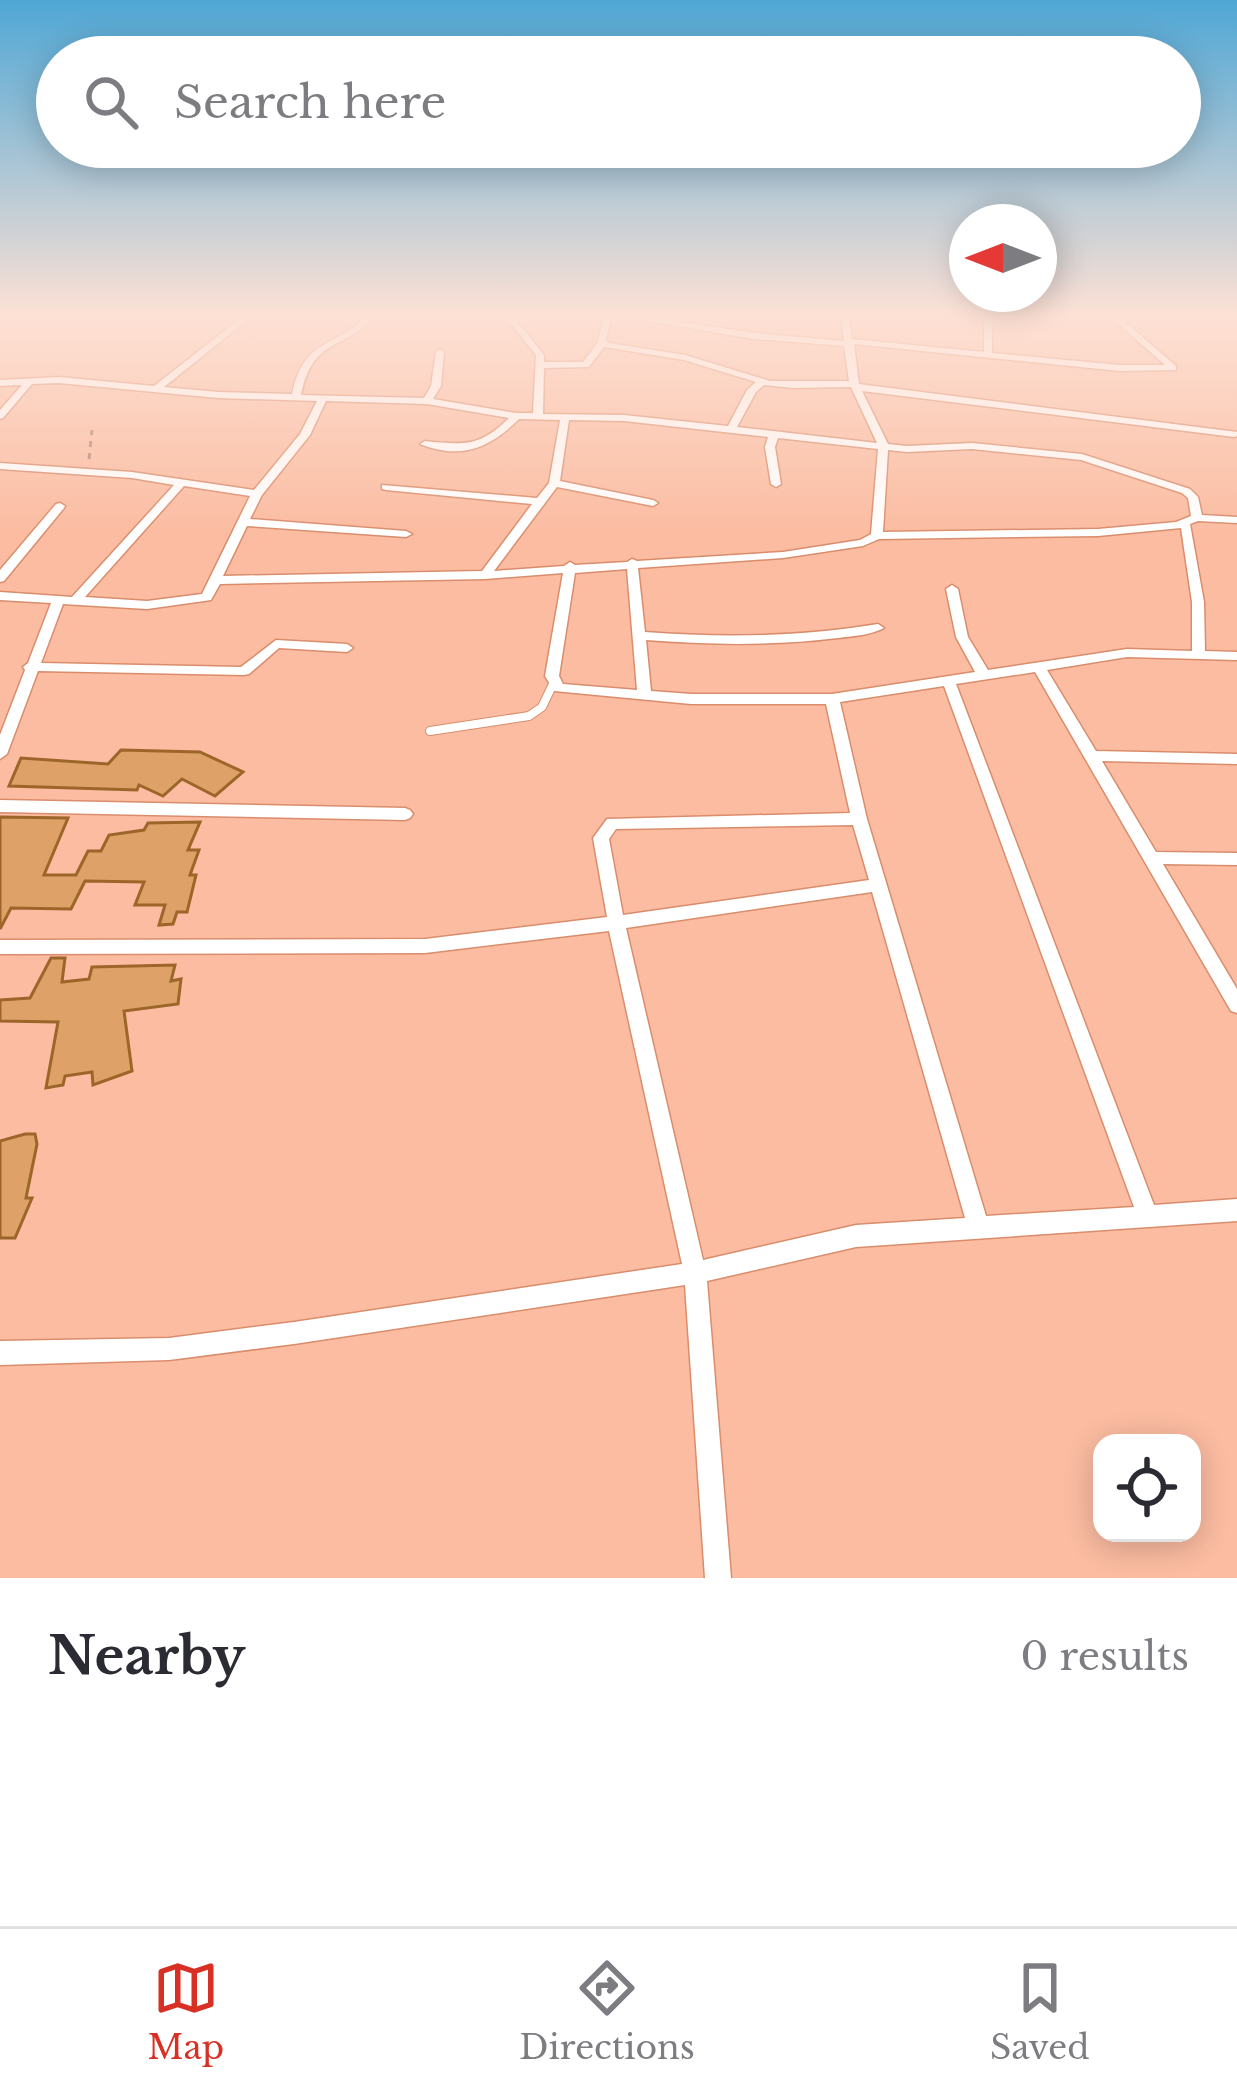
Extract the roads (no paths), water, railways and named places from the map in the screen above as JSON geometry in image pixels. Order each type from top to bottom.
[{"type":"street","points":[[0,416],[24,388]]},
{"type":"street","points":[[151,388],[427,401],[516,416],[732,428],[921,450],[983,446],[1102,461],[1193,497],[1199,654]]},
{"type":"street","points":[[296,397],[300,388]]},
{"type":"street","points":[[427,401],[435,388]]},
{"type":"street","points":[[538,416],[539,388]]},
{"type":"street","points":[[732,428],[755,388]]},
{"type":"street","points":[[856,388],[883,444],[877,536]]},
{"type":"street","points":[[868,388],[1234,434]]},
{"type":"street","points":[[0,596],[66,602],[199,602],[219,580],[257,494],[304,435],[322,398]]},
{"type":"street","points":[[425,444],[481,447],[490,444],[516,416]]},
{"type":"street","points":[[485,575],[554,483],[565,416]]},
{"type":"street","points":[[774,435],[770,447],[776,484]]},
{"type":"street","points":[[0,466],[182,482],[257,494]]},
{"type":"street","points":[[0,754],[30,668],[66,602],[182,482]]},
{"type":"street","points":[[554,483],[653,503]]},
{"type":"street","points":[[386,487],[542,502]]},
{"type":"street","points":[[0,578],[60,506]]},
{"type":"street","points":[[219,580],[485,575],[783,555],[862,543],[877,536],[1119,535],[1191,522],[1237,520]]},
{"type":"street","points":[[245,521],[406,534]]},
{"type":"street","points":[[632,563],[644,693]]},
{"type":"street","points":[[569,566],[553,684],[759,701],[832,699],[1127,653],[1237,656]]},
{"type":"street","points":[[952,589],[962,637],[984,676]]},
{"type":"street","points":[[639,636],[746,642],[824,638],[878,628]]},
{"type":"street","points":[[30,668],[244,671],[276,644],[347,648]]},
{"type":"street","points":[[1039,667],[1150,858],[1227,971],[1237,1006]]},
{"type":"street","points":[[949,682],[1148,1216]]},
{"type":"street","points":[[832,699],[859,818],[977,1225]]},
{"type":"street","points":[[1089,756],[1237,759]]},
{"type":"street","points":[[0,806],[405,814]]},
{"type":"street","points":[[718,1578],[695,1273],[601,838],[612,823],[859,818]]},
{"type":"street","points":[[1150,858],[1237,859]]},
{"type":"street","points":[[0,947],[425,946],[878,885]]},
{"type":"street","points":[[0,1353],[169,1349],[695,1273],[856,1236],[1237,1210]]},
{"type":"lane","points":[[430,731],[529,716],[542,706],[553,684]]}]
